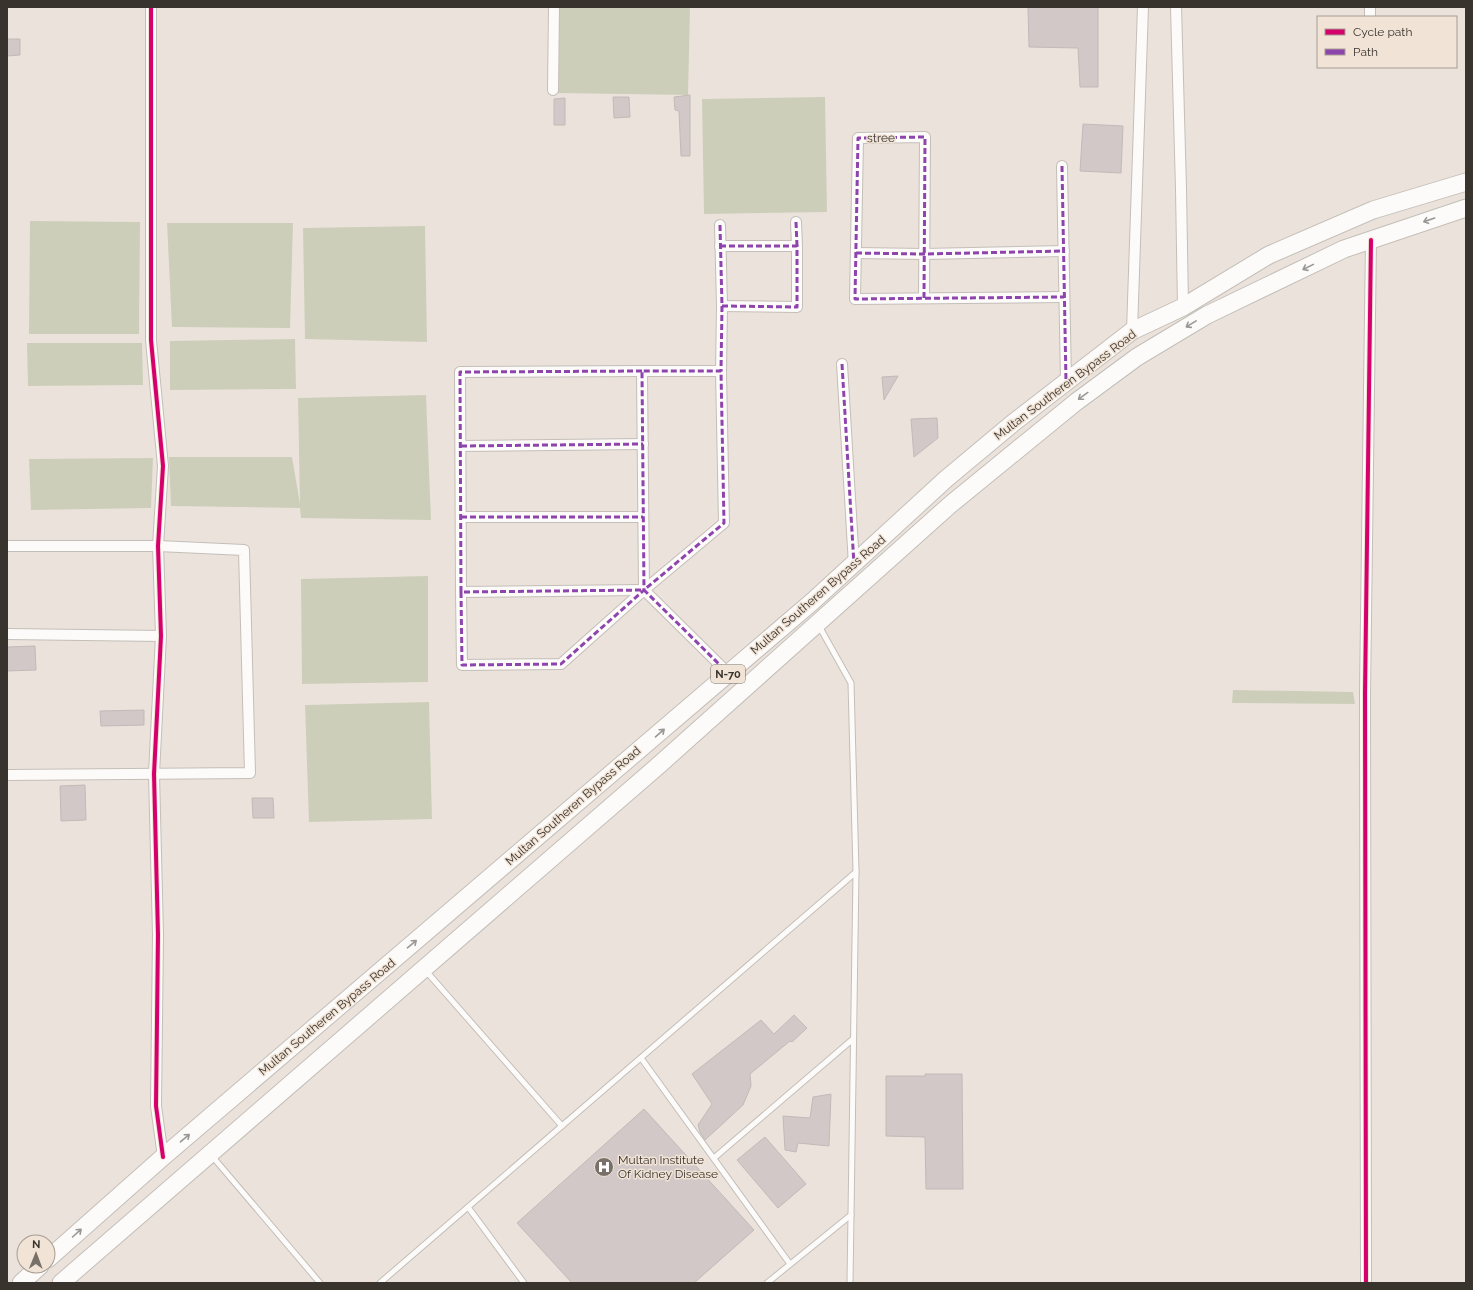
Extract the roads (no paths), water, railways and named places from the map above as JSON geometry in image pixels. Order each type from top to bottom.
[{"type":"highway","name":"Multan Southeren Bypass Road","points":[[56,1252],[163,1157],[729,674],[854,565],[946,479],[1013,423],[1132,331],[1183,307],[1269,255],[1373,210],[1466,182]]},
{"type":"highway","name":"Multan Southeren Bypass Road","points":[[60,1283],[653,770],[951,504],[1076,402],[1137,357],[1207,315],[1344,249],[1466,208]]},
{"type":"highway","points":[[21,1283],[31,1274]]},
{"type":"street","points":[[151,7],[151,340],[163,466],[158,546],[161,636],[154,774],[158,935],[156,1106],[163,1157]]},
{"type":"street","points":[[553,90],[554,7]]},
{"type":"street","points":[[1132,331],[1143,7]]},
{"type":"street","points":[[1176,7],[1182,189],[1183,307]]},
{"type":"street","name":"stree","points":[[924,298],[925,137],[858,138],[855,299],[1064,297]]},
{"type":"street","points":[[1062,166],[1066,382]]},
{"type":"street","points":[[722,306],[797,307],[796,222]]},
{"type":"street","points":[[720,225],[724,523],[644,590],[561,664],[462,665],[460,372],[721,371]]},
{"type":"street","points":[[1366,1283],[1365,694],[1371,240]]},
{"type":"street","points":[[720,246],[797,246]]},
{"type":"street","points":[[856,253],[924,254],[1064,251]]},
{"type":"street","points":[[842,364],[854,565]]},
{"type":"street","points":[[642,371],[644,590],[729,674]]},
{"type":"street","points":[[461,446],[643,444]]},
{"type":"street","points":[[461,517],[643,517]]},
{"type":"street","points":[[7,546],[158,546],[244,550],[250,773],[7,775]]},
{"type":"street","points":[[461,592],[644,590]]},
{"type":"street","points":[[7,634],[161,636]]},
{"type":"lane","points":[[818,623],[851,683],[856,872],[850,1283]]},
{"type":"lane","points":[[380,1283],[856,872]]},
{"type":"lane","points":[[424,968],[562,1126]]},
{"type":"lane","points":[[714,1158],[853,1039]]},
{"type":"lane","points":[[641,1058],[790,1264]]},
{"type":"lane","points":[[210,1154],[320,1283]]},
{"type":"lane","points":[[468,1207],[524,1283]]},
{"type":"lane","points":[[767,1283],[851,1215]]},
{"type":"place","name":"Multan Institute Of Kidney Disease","points":[[604,1167]]}]
